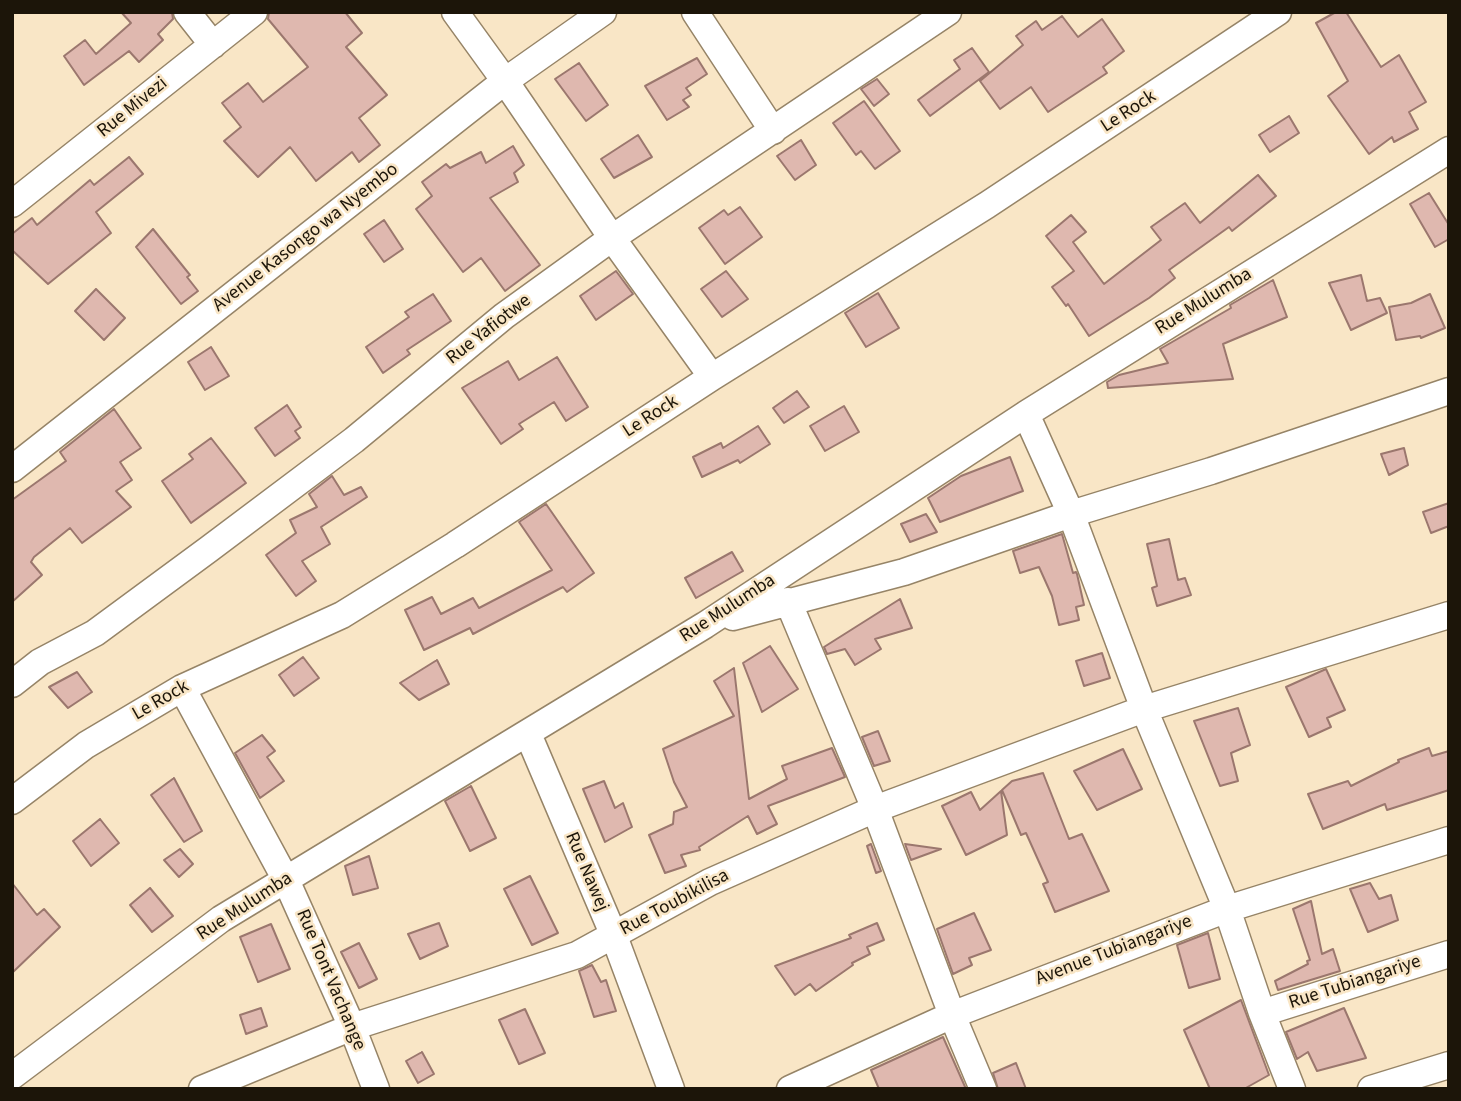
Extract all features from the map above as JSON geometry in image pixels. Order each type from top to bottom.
[{"type":"street","points":[[187,12],[213,45]]},
{"type":"street","name":"Rue Mivezi","points":[[12,204],[254,12]]},
{"type":"street","points":[[455,12],[712,377]]},
{"type":"street","name":"Avenue Kasongo wa Nyembo","points":[[12,469],[505,80],[603,12]]},
{"type":"street","points":[[695,12],[773,131]]},
{"type":"street","name":"Rue Yafiotwe","points":[[12,684],[40,662],[95,633],[199,557],[354,440],[504,316],[612,238],[948,12]]},
{"type":"street","name":"Le Rock","points":[[12,801],[86,745],[181,688],[341,615],[467,538],[712,377],[987,205],[1278,12]]},
{"type":"street","name":"Rue Mulumba","points":[[12,1076],[221,919],[705,625],[1026,414],[1449,150]]},
{"type":"street","points":[[705,625],[904,572],[1071,514],[1249,459],[1449,391]]},
{"type":"street","points":[[1026,414],[1071,514],[1144,709],[1227,909],[1262,1013],[1292,1089]]},
{"type":"street","points":[[788,601],[875,809],[952,1015],[983,1089]]},
{"type":"street","name":"Rue Toubikilisa","points":[[202,1089],[352,1027],[577,956],[710,882],[875,809],[1144,709],[1449,615]]},
{"type":"street","points":[[12,657],[24,663],[40,662]]},
{"type":"street","name":"Rue Tont Vachange","points":[[181,688],[286,880],[352,1027],[376,1089]]},
{"type":"street","name":"Rue Nawej","points":[[528,734],[614,936],[671,1089]]},
{"type":"street","name":"Avenue Tubiangariye","points":[[790,1089],[952,1015],[1227,909],[1449,840]]},
{"type":"street","name":"Rue Tubiangariye","points":[[1262,1013],[1449,954]]},
{"type":"street","points":[[1371,1089],[1449,1065]]},
{"type":"building","points":[[121,12],[172,12],[173,19],[158,34],[163,40],[139,62],[129,51],[84,85],[64,56],[85,40],[96,54],[131,23]]},
{"type":"building","points":[[269,12],[345,12],[362,33],[346,47],[387,95],[359,118],[380,145],[359,162],[352,152],[316,181],[290,147],[258,177],[224,141],[241,127],[222,103],[248,83],[263,102],[308,67],[268,19]]},
{"type":"building","points":[[1336,12],[1346,12],[1381,67],[1399,55],[1426,102],[1409,112],[1418,129],[1394,142],[1392,137],[1369,154],[1328,96],[1348,81],[1316,23]]},
{"type":"building","points":[[1062,16],[1078,37],[1102,19],[1124,51],[1103,67],[1107,73],[1048,112],[1031,87],[1000,109],[980,81],[1023,45],[1016,36],[1036,21],[1042,30]]},
{"type":"building","points":[[972,48],[989,72],[930,116],[918,100],[960,69],[954,60]]},
{"type":"building","points":[[697,58],[707,74],[686,88],[691,95],[683,100],[689,107],[667,120],[645,86]]},
{"type":"building","points":[[579,63],[608,105],[586,121],[555,79]]},
{"type":"building","points":[[877,79],[889,94],[874,106],[861,89]]},
{"type":"building","points":[[864,101],[900,151],[875,169],[861,151],[856,155],[833,123]]},
{"type":"building","points":[[1289,116],[1299,133],[1270,152],[1259,135]]},
{"type":"building","points":[[638,135],[652,157],[614,178],[601,159]]},
{"type":"building","points":[[801,140],[816,165],[795,180],[777,156]]},
{"type":"building","points":[[513,146],[524,165],[514,173],[518,182],[490,198],[540,265],[505,291],[481,258],[463,272],[416,209],[432,196],[422,182],[446,164],[450,168],[481,152],[486,163]]},
{"type":"building","points":[[129,157],[143,174],[96,212],[111,233],[48,284],[12,250],[12,234],[32,218],[37,225],[90,180],[94,185]]},
{"type":"building","points":[[1258,175],[1276,196],[1232,231],[1229,227],[1169,270],[1175,278],[1149,298],[1089,336],[1068,304],[1066,306],[1052,287],[1074,271],[1046,236],[1071,215],[1086,232],[1073,242],[1104,284],[1161,240],[1151,227],[1185,203],[1200,223]]},
{"type":"building","points":[[1429,193],[1449,225],[1449,239],[1435,247],[1410,204]]},
{"type":"building","points":[[740,207],[762,237],[725,264],[699,228],[724,210],[728,215]]},
{"type":"building","points":[[384,220],[403,249],[384,262],[364,234]]},
{"type":"building","points":[[153,229],[190,275],[187,277],[198,291],[181,304],[136,247]]},
{"type":"building","points":[[616,271],[633,294],[596,320],[580,296]]},
{"type":"building","points":[[726,271],[748,299],[722,317],[701,289]]},
{"type":"building","points":[[1361,275],[1367,301],[1380,298],[1387,313],[1351,330],[1329,283]]},
{"type":"building","points":[[1273,280],[1287,317],[1223,344],[1233,379],[1108,388],[1107,382],[1119,375],[1168,363],[1160,349]]},
{"type":"building","points":[[96,289],[125,318],[104,340],[75,311]]},
{"type":"building","points":[[878,293],[899,328],[866,347],[845,313]]},
{"type":"building","points":[[433,294],[451,321],[407,350],[410,354],[383,373],[366,347],[409,317],[405,312]]},
{"type":"building","points":[[1430,294],[1445,328],[1421,338],[1396,340],[1389,307],[1411,303]]},
{"type":"building","points":[[211,347],[229,376],[205,390],[188,362]]},
{"type":"building","points":[[557,357],[588,407],[566,421],[554,402],[519,424],[523,429],[501,444],[462,388],[508,361],[519,380]]},
{"type":"building","points":[[797,391],[809,407],[784,423],[773,408]]},
{"type":"building","points":[[287,405],[301,427],[295,431],[300,438],[275,456],[255,428]]},
{"type":"building","points":[[844,406],[859,432],[825,451],[810,426]]},
{"type":"building","points":[[114,409],[141,448],[120,462],[132,480],[116,491],[131,507],[82,543],[70,528],[34,557],[31,562],[42,575],[12,602],[12,500],[66,461],[60,452]]},
{"type":"building","points":[[758,426],[770,444],[740,463],[738,460],[702,477],[693,457],[721,443],[723,448]]},
{"type":"building","points":[[211,438],[246,483],[191,523],[162,481],[193,459],[189,454]]},
{"type":"building","points":[[1404,448],[1408,465],[1389,475],[1381,454]]},
{"type":"building","points":[[1010,457],[1023,491],[940,522],[928,498],[961,476]]},
{"type":"building","points":[[332,476],[344,495],[361,487],[367,497],[321,527],[330,544],[302,561],[316,581],[296,596],[266,555],[296,533],[290,520],[317,507],[309,494]]},
{"type":"building","points":[[1449,503],[1449,526],[1431,533],[1423,512]]},
{"type":"building","points":[[546,504],[594,573],[567,592],[563,587],[473,634],[470,628],[424,650],[405,610],[432,597],[441,614],[473,598],[479,608],[552,570],[519,522]]},
{"type":"building","points":[[926,514],[937,532],[910,542],[901,524]]},
{"type":"building","points":[[1062,534],[1073,573],[1077,574],[1084,605],[1076,607],[1079,620],[1059,625],[1052,596],[1039,567],[1020,573],[1013,551]]},
{"type":"building","points":[[1169,539],[1178,580],[1185,578],[1191,595],[1157,606],[1152,588],[1157,586],[1147,544]]},
{"type":"building","points":[[732,552],[743,571],[696,598],[685,578]]},
{"type":"building","points":[[900,599],[912,628],[875,639],[881,649],[855,665],[845,649],[827,654],[824,647]]},
{"type":"building","points":[[770,646],[798,689],[762,712],[743,663]]},
{"type":"building","points":[[1102,653],[1110,678],[1084,686],[1076,661]]},
{"type":"building","points":[[303,657],[319,678],[294,696],[279,675]]},
{"type":"building","points":[[437,660],[449,684],[419,700],[400,683]]},
{"type":"building","points":[[734,668],[749,799],[787,779],[782,766],[832,748],[845,777],[768,806],[777,824],[757,834],[748,816],[699,847],[700,850],[681,855],[686,866],[665,873],[649,835],[673,824],[674,812],[687,807],[674,782],[663,749],[734,716],[714,681]]},
{"type":"building","points":[[1326,669],[1345,710],[1327,718],[1331,727],[1309,737],[1286,687]]},
{"type":"building","points":[[77,672],[92,692],[68,708],[49,687]]},
{"type":"building","points":[[1238,708],[1250,745],[1231,753],[1238,781],[1220,786],[1194,721]]},
{"type":"building","points":[[878,731],[890,761],[874,766],[862,737]]},
{"type":"building","points":[[262,735],[275,751],[267,757],[284,781],[260,798],[235,753]]},
{"type":"building","points":[[1429,748],[1432,756],[1449,751],[1449,790],[1387,810],[1385,804],[1323,829],[1308,794],[1348,781],[1351,786],[1399,762],[1398,760]]},
{"type":"building","points":[[1123,749],[1142,789],[1097,810],[1074,771]]},
{"type":"building","points":[[1043,773],[1069,839],[1082,834],[1109,891],[1055,912],[1043,884],[1048,882],[1026,833],[1021,835],[1002,790],[1012,781]]},
{"type":"building","points":[[174,778],[202,831],[184,842],[151,795]]},
{"type":"building","points":[[604,781],[615,808],[623,803],[632,827],[605,842],[583,789]]},
{"type":"building","points":[[471,786],[496,838],[470,851],[445,801]]},
{"type":"building","points":[[1001,791],[1007,835],[966,855],[942,806],[971,792],[980,810]]},
{"type":"building","points":[[100,819],[119,843],[91,866],[73,841]]},
{"type":"building","points":[[871,844],[881,871],[876,873],[867,846]]},
{"type":"building","points":[[905,844],[941,849],[911,860]]},
{"type":"building","points":[[180,849],[193,864],[179,877],[164,860]]},
{"type":"building","points":[[369,856],[378,888],[353,895],[345,866]]},
{"type":"building","points":[[530,876],[558,933],[532,945],[504,889]]},
{"type":"building","points":[[12,883],[37,915],[44,909],[60,927],[12,973]]},
{"type":"building","points":[[1370,883],[1379,899],[1391,895],[1398,920],[1368,932],[1350,889]]},
{"type":"building","points":[[150,888],[173,916],[152,932],[130,905]]},
{"type":"building","points":[[1311,901],[1322,954],[1333,949],[1340,971],[1278,990],[1275,981],[1308,964],[1307,961],[1310,960],[1293,909]]},
{"type":"building","points":[[974,913],[991,950],[969,958],[972,965],[953,974],[937,929]]},
{"type":"building","points":[[439,923],[448,946],[420,959],[408,934]]},
{"type":"building","points":[[877,923],[884,940],[867,947],[870,954],[852,963],[853,965],[816,991],[810,984],[795,995],[775,966],[851,938],[849,935]]},
{"type":"building","points":[[271,924],[290,969],[258,982],[240,937]]},
{"type":"building","points":[[1208,933],[1220,979],[1189,988],[1177,945]]},
{"type":"building","points":[[359,943],[377,979],[359,988],[341,952]]},
{"type":"building","points":[[592,965],[601,982],[606,980],[616,1011],[594,1017],[579,971]]},
{"type":"building","points":[[1241,1000],[1269,1075],[1244,1089],[1210,1089],[1184,1030]]},
{"type":"building","points":[[261,1008],[267,1026],[246,1034],[240,1015]]},
{"type":"building","points":[[1344,1008],[1366,1058],[1317,1071],[1308,1052],[1297,1059],[1286,1032]]},
{"type":"building","points":[[525,1009],[545,1053],[519,1064],[499,1020]]},
{"type":"building","points":[[943,1037],[966,1089],[879,1089],[871,1070]]},
{"type":"building","points":[[422,1052],[434,1074],[418,1083],[406,1061]]},
{"type":"building","points":[[1016,1063],[1026,1089],[998,1089],[993,1073]]}]
